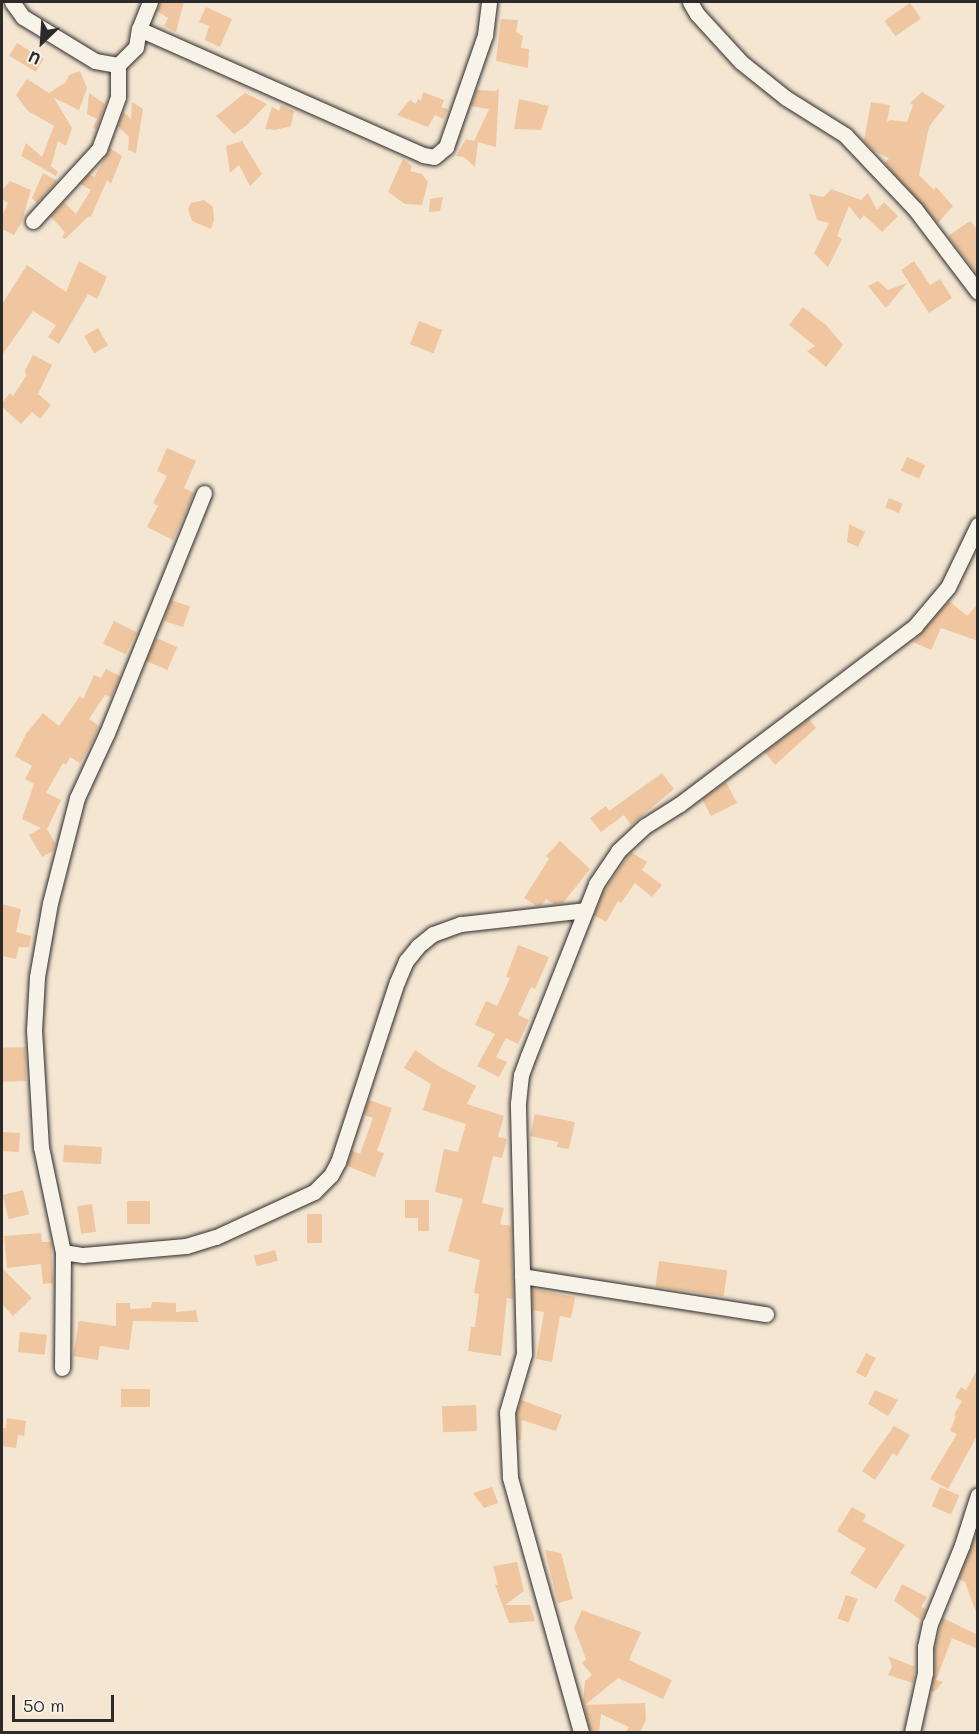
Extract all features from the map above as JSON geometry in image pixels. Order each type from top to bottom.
[{"type":"street","points":[[12,2],[23,17],[95,61],[118,65]]},
{"type":"street","points":[[33,221],[99,149],[118,97],[118,65],[136,47],[139,29],[150,2]]},
{"type":"street","points":[[139,29],[423,155],[434,157],[446,147],[484,34],[489,2]]},
{"type":"street","points":[[690,2],[697,14],[741,62],[786,98],[846,135],[915,209],[978,292]]},
{"type":"street","points":[[62,1368],[63,1252],[41,1147],[34,1030],[37,977],[57,867],[77,798],[107,733],[204,493]]},
{"type":"street","points":[[581,1732],[510,1477],[507,1412],[524,1354],[518,1103],[522,1075],[585,910],[606,867],[631,838],[680,804],[915,626],[948,587],[978,525]]},
{"type":"street","points":[[63,1252],[83,1254],[186,1246],[216,1237],[314,1192],[331,1175],[338,1162],[396,982],[406,961],[418,946],[433,934],[461,924],[585,910]]},
{"type":"street","points":[[522,1276],[766,1314]]},
{"type":"street","points":[[912,1732],[926,1672],[925,1647],[930,1624],[962,1545],[978,1495]]},
{"type":"building","points":[[160,2],[184,2],[176,32],[164,26],[168,18],[157,11]]},
{"type":"building","points":[[910,3],[921,19],[896,36],[885,21]]},
{"type":"building","points":[[206,7],[232,19],[220,47],[205,40],[209,26],[199,22]]},
{"type":"building","points":[[501,19],[518,20],[516,32],[523,36],[521,48],[529,49],[528,68],[496,61]]},
{"type":"building","points":[[17,43],[44,59],[36,72],[9,56]]},
{"type":"building","points":[[80,71],[87,88],[79,110],[54,98],[72,128],[66,146],[58,141],[51,166],[58,172],[56,176],[21,156],[26,143],[42,157],[54,126],[28,111],[16,95],[27,79],[49,93],[66,82],[69,75]]},
{"type":"building","points":[[499,88],[496,147],[474,141],[489,109],[471,106],[476,90],[496,91]]},
{"type":"building","points":[[423,92],[444,100],[441,107],[448,109],[443,119],[435,115],[428,127],[397,115],[410,100],[416,104],[418,99],[421,101]]},
{"type":"building","points":[[922,92],[945,106],[929,127],[919,175],[934,190],[936,187],[953,206],[938,223],[885,163],[889,158],[874,151],[864,141],[871,102],[890,105],[887,122],[890,120],[907,122],[913,105],[910,103]]},
{"type":"building","points":[[89,93],[105,104],[96,130],[93,127],[97,119],[87,114]]},
{"type":"building","points":[[245,93],[267,104],[246,126],[234,134],[216,116]]},
{"type":"building","points":[[519,99],[549,106],[541,130],[514,129]]},
{"type":"building","points":[[132,102],[143,109],[136,153],[128,150],[129,137],[118,126],[123,112],[131,119]]},
{"type":"building","points":[[281,105],[294,111],[291,126],[275,130],[265,129],[272,107],[279,111]]},
{"type":"building","points":[[466,139],[478,142],[475,167],[464,157],[456,156]]},
{"type":"building","points":[[242,141],[262,174],[250,186],[239,165],[230,173],[226,146]]},
{"type":"building","points":[[110,148],[122,156],[111,184],[107,180],[91,217],[89,216],[65,239],[62,237],[65,232],[50,216],[64,202],[76,214],[91,190],[80,184],[89,174],[94,177]]},
{"type":"building","points":[[403,159],[412,166],[410,171],[422,174],[428,182],[422,205],[405,204],[388,192]]},
{"type":"building","points":[[43,173],[57,181],[37,203],[32,198]]},
{"type":"building","points":[[10,181],[31,190],[21,224],[14,235],[2,229],[2,216],[8,203],[2,199],[2,190]]},
{"type":"building","points":[[831,189],[861,200],[868,193],[877,210],[884,202],[898,216],[882,232],[864,215],[860,220],[849,206],[837,236],[842,239],[828,267],[814,253],[829,223],[817,220],[809,194],[824,197]]},
{"type":"building","points":[[443,197],[440,211],[429,212],[430,199]]},
{"type":"building","points":[[204,200],[213,207],[214,220],[211,229],[192,221],[188,209],[191,203]]},
{"type":"building","points":[[970,221],[978,230],[978,275],[948,236]]},
{"type":"building","points":[[79,261],[107,277],[97,299],[88,294],[59,344],[48,337],[56,325],[33,311],[2,355],[2,304],[27,265],[66,292]]},
{"type":"building","points":[[914,261],[930,285],[940,279],[952,298],[929,313],[901,270]]},
{"type":"building","points":[[878,281],[888,290],[907,283],[886,308],[868,286]]},
{"type":"building","points":[[803,307],[826,325],[843,345],[826,367],[807,351],[815,346],[789,325]]},
{"type":"building","points":[[419,321],[442,330],[433,353],[410,344]]},
{"type":"building","points":[[98,328],[108,345],[94,353],[84,336]]},
{"type":"building","points":[[33,355],[52,365],[38,394],[51,405],[40,419],[32,412],[21,424],[2,407],[2,403],[10,393],[13,396],[26,376],[25,370]]},
{"type":"building","points":[[167,448],[196,461],[184,488],[194,493],[173,540],[147,527],[158,506],[153,503],[167,476],[157,471]]},
{"type":"building","points":[[907,457],[925,465],[919,479],[901,471]]},
{"type":"building","points":[[889,498],[903,504],[899,513],[885,507]]},
{"type":"building","points":[[849,524],[865,532],[858,547],[847,542]]},
{"type":"building","points":[[171,600],[190,606],[183,627],[164,621]]},
{"type":"building","points":[[949,601],[967,616],[978,604],[978,641],[941,628],[931,650],[913,642]]},
{"type":"building","points":[[114,621],[136,632],[126,654],[103,643]]},
{"type":"building","points":[[156,638],[177,647],[167,670],[146,661]]},
{"type":"building","points":[[106,669],[120,676],[111,697],[105,695],[89,719],[99,726],[92,742],[80,763],[70,757],[66,765],[63,763],[46,793],[61,800],[47,829],[55,843],[53,851],[42,857],[29,835],[41,828],[22,819],[34,784],[25,779],[32,766],[15,756],[26,734],[43,713],[59,726],[80,696],[83,699],[94,675],[101,678]]},
{"type":"building","points":[[809,719],[816,728],[775,765],[765,752]]},
{"type":"building","points":[[662,773],[674,789],[631,825],[624,815],[601,832],[590,818],[606,806],[609,811]]},
{"type":"building","points":[[726,782],[737,803],[711,816],[702,799]]},
{"type":"building","points":[[560,841],[590,869],[563,903],[554,904],[546,899],[542,905],[537,906],[524,898],[549,859],[546,856]]},
{"type":"building","points":[[631,852],[647,862],[642,870],[662,885],[652,897],[635,883],[621,903],[618,901],[606,922],[594,915],[604,891]]},
{"type":"building","points":[[2,904],[21,909],[16,932],[31,936],[29,947],[19,947],[16,959],[2,956]]},
{"type":"building","points":[[518,945],[549,957],[535,989],[531,987],[518,1015],[529,1020],[518,1044],[506,1038],[496,1057],[507,1062],[499,1077],[477,1066],[495,1034],[475,1025],[486,1001],[497,1006],[510,978],[506,977]]},
{"type":"building","points":[[25,1047],[26,1081],[3,1082],[2,1048]]},
{"type":"building","points":[[415,1050],[440,1067],[476,1086],[467,1104],[504,1116],[498,1137],[507,1139],[502,1158],[493,1156],[482,1203],[504,1208],[500,1224],[511,1226],[513,1299],[507,1298],[501,1356],[468,1351],[471,1327],[475,1327],[479,1294],[474,1293],[480,1260],[448,1251],[463,1199],[435,1192],[444,1149],[458,1152],[466,1124],[423,1110],[431,1084],[404,1068]]},
{"type":"building","points":[[369,1100],[392,1108],[377,1151],[384,1153],[375,1177],[347,1166],[352,1151],[360,1154],[373,1118],[364,1115]]},
{"type":"building","points":[[535,1114],[575,1122],[569,1149],[557,1147],[558,1142],[530,1136]]},
{"type":"building","points":[[2,1132],[20,1133],[19,1152],[2,1151]]},
{"type":"building","points":[[64,1145],[102,1147],[101,1164],[63,1162]]},
{"type":"building","points":[[23,1190],[29,1214],[9,1219],[3,1195]]},
{"type":"building","points":[[405,1200],[429,1200],[429,1231],[418,1231],[418,1218],[405,1218]]},
{"type":"building","points":[[127,1201],[150,1201],[150,1224],[127,1224]]},
{"type":"building","points":[[92,1204],[96,1232],[81,1234],[77,1206]]},
{"type":"building","points":[[307,1214],[322,1214],[322,1243],[307,1243]]},
{"type":"building","points":[[41,1233],[42,1242],[51,1242],[53,1283],[43,1284],[41,1264],[7,1268],[4,1236]]},
{"type":"building","points":[[275,1250],[278,1261],[257,1266],[254,1256]]},
{"type":"building","points":[[659,1261],[727,1271],[724,1296],[655,1287]]},
{"type":"building","points":[[2,1268],[32,1298],[13,1316],[2,1304]]},
{"type":"building","points":[[532,1289],[575,1297],[571,1318],[560,1316],[552,1362],[536,1359],[544,1312],[533,1310]]},
{"type":"building","points":[[152,1302],[176,1303],[176,1312],[196,1310],[198,1322],[133,1321],[129,1350],[100,1346],[98,1360],[73,1356],[79,1321],[116,1326],[116,1303],[130,1303],[130,1309],[151,1308]]},
{"type":"building","points":[[20,1332],[47,1335],[45,1355],[18,1352]]},
{"type":"building","points":[[866,1353],[876,1358],[866,1378],[856,1373]]},
{"type":"building","points":[[978,1368],[978,1434],[948,1489],[930,1479],[957,1434],[950,1431],[956,1416],[954,1415],[962,1401],[955,1397],[961,1387],[966,1390]]},
{"type":"building","points":[[121,1389],[150,1389],[150,1407],[121,1407]]},
{"type":"building","points":[[875,1390],[898,1400],[888,1416],[868,1404]]},
{"type":"building","points":[[521,1400],[562,1415],[556,1431],[522,1420],[521,1440],[518,1440],[517,1413]]},
{"type":"building","points":[[476,1405],[477,1431],[443,1432],[442,1406]]},
{"type":"building","points":[[7,1418],[26,1421],[24,1436],[18,1435],[16,1448],[2,1446],[2,1428],[6,1428]]},
{"type":"building","points":[[894,1426],[910,1435],[897,1456],[893,1453],[875,1480],[862,1471]]},
{"type":"building","points":[[492,1487],[498,1503],[484,1508],[473,1493]]},
{"type":"building","points":[[940,1487],[959,1495],[951,1515],[932,1506]]},
{"type":"building","points":[[852,1507],[866,1515],[863,1521],[905,1545],[876,1589],[850,1573],[866,1549],[837,1531]]},
{"type":"building","points":[[978,1529],[978,1612],[976,1612],[965,1582],[959,1579]]},
{"type":"building","points":[[545,1550],[561,1553],[573,1599],[558,1603]]},
{"type":"building","points":[[517,1562],[524,1591],[505,1605],[530,1605],[535,1621],[509,1623],[495,1585],[498,1585],[493,1566]]},
{"type":"building","points":[[902,1584],[927,1597],[921,1607],[926,1609],[921,1620],[894,1601]]},
{"type":"building","points":[[846,1595],[857,1599],[849,1623],[837,1618]]},
{"type":"building","points":[[582,1610],[641,1632],[629,1660],[672,1680],[663,1699],[618,1678],[585,1705],[645,1703],[646,1720],[640,1732],[626,1732],[629,1727],[601,1714],[599,1732],[591,1732],[583,1701],[585,1681],[592,1675],[582,1663],[586,1659],[574,1628]]},
{"type":"building","points":[[943,1618],[978,1635],[978,1649],[952,1638],[936,1680],[943,1682],[934,1692],[931,1691],[935,1673],[935,1648]]},
{"type":"building","points":[[888,1656],[915,1667],[913,1683],[888,1675],[892,1666]]}]
